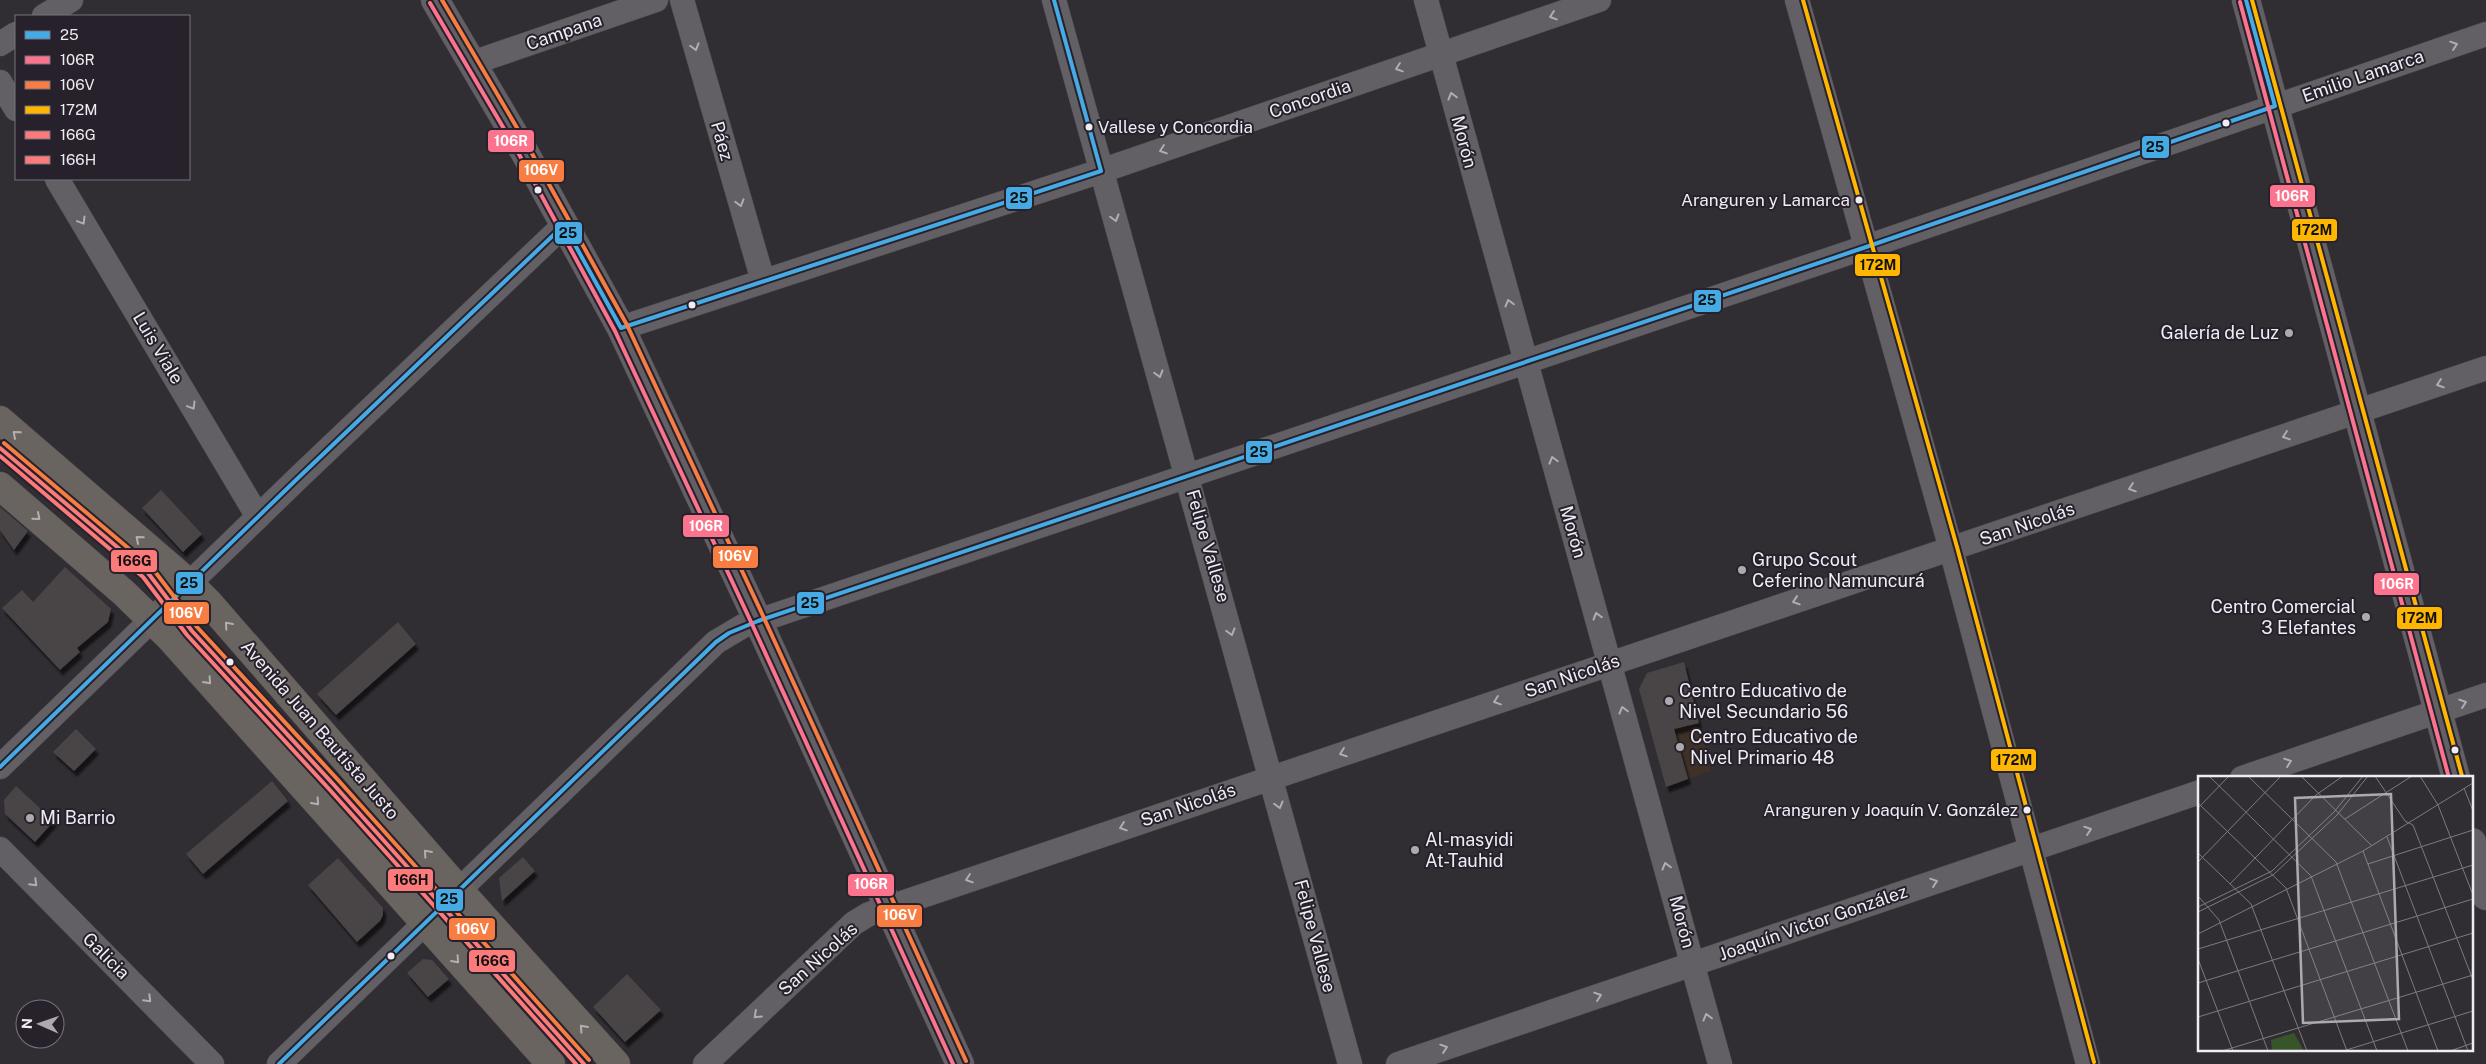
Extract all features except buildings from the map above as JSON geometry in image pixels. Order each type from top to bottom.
[{"type":"main road","points":[[435,0],[621,328],[758,621],[960,1064]]},
{"type":"main road","points":[[2246,0],[2455,776]]},
{"type":"main road","name":"Avenida Juan Bautista Justo","points":[[0,420],[189,583],[441,907],[551,1064]]},
{"type":"main road","name":"Avenida Juan Bautista Justo","points":[[0,486],[124,593],[160,611],[441,907],[616,1064]]},
{"type":"main road","points":[[2474,850],[2486,896]]},
{"type":"street","points":[[46,15],[71,0]]},
{"type":"street","name":"Campana","points":[[472,63],[656,0]]},
{"type":"street","name":"Páez","points":[[682,0],[763,281]]},
{"type":"street","name":"Felipe Vallese","points":[[1054,0],[1272,777],[1350,1064]]},
{"type":"street","name":"Morón","points":[[1426,0],[1720,1064]]},
{"type":"street","name":"Concordia","points":[[621,328],[1101,171],[1600,0]]},
{"type":"street","points":[[1797,0],[1951,549],[2088,1064]]},
{"type":"street","name":"Emilio Lamarca","points":[[279,1064],[716,642],[729,633],[758,621],[1866,247],[2486,34]]},
{"type":"street","points":[[0,44],[15,35]]},
{"type":"street","points":[[0,82],[15,107]]},
{"type":"street","name":"Luis Viale","points":[[58,180],[258,517]]},
{"type":"street","points":[[0,767],[189,583],[564,225]]},
{"type":"street","name":"San Nicolás","points":[[704,1064],[854,923],[888,907],[2486,368]]},
{"type":"street","points":[[2248,776],[2486,695]]},
{"type":"street","name":"Joaquín Victor González","points":[[1398,1064],[2198,793]]},
{"type":"street","name":"Galicia","points":[[0,848],[212,1064]]},
{"type":"lane","points":[[0,448],[148,572],[160,611]]},
{"type":"lane","points":[[441,907],[584,1064]]},
{"type":"shaded area","name":"Centro Educativo de Nivel Primario 48","points":[[1684,662],[1711,771],[1666,787],[1639,689],[1647,673]]},
{"type":"transit line","name":"106V","points":[[442,0],[530,150],[627,325],[764,618],[966,1061]]},
{"type":"transit line","name":"25","points":[[0,767],[297,479],[564,225],[621,328],[1101,171],[1054,0]]},
{"type":"transit line","name":"172M","points":[[1803,0],[1957,547],[2094,1062]]},
{"type":"transit line","name":"25","points":[[279,1064],[716,642],[729,633],[758,621],[1866,247],[2275,106],[2246,0]]},
{"type":"transit line","name":"172M","points":[[2252,0],[2462,776]]},
{"type":"transit line","name":"106R","points":[[2240,2],[2448,776]]},
{"type":"transit line","name":"106R","points":[[430,3],[520,156],[615,331],[752,624],[953,1064]]},
{"type":"transit line","name":"106V","points":[[4,443],[153,569],[197,627],[339,781],[589,1060]]},
{"type":"transit line","name":"166G","points":[[0,448],[148,573],[192,631],[334,785],[584,1064]]},
{"type":"transit line","name":"166H","points":[[0,456],[143,577],[187,635],[329,789],[576,1064]]},
{"type":"place","name":"Vallese y Concordia","points":[[1089,127]]},
{"type":"place","name":"Aranguren y Lamarca","points":[[1859,200]]},
{"type":"place","name":"Galería de Luz","points":[[2289,333]]},
{"type":"place","name":"Grupo Scout Ceferino Namuncurá","points":[[1742,570]]},
{"type":"place","name":"Centro Comercial 3 Elefantes","points":[[2366,617]]},
{"type":"place","name":"Centro Educativo de Nivel Secundario 56","points":[[1669,701]]},
{"type":"place","name":"Centro Educativo de Nivel Primario 48","points":[[1680,747]]},
{"type":"place","name":"Aranguren y Joaquín V. González","points":[[2027,810]]},
{"type":"place","name":"Mi Barrio","points":[[30,818]]},
{"type":"place","name":"Al-masyidi At-Tauhid","points":[[1415,850]]}]
